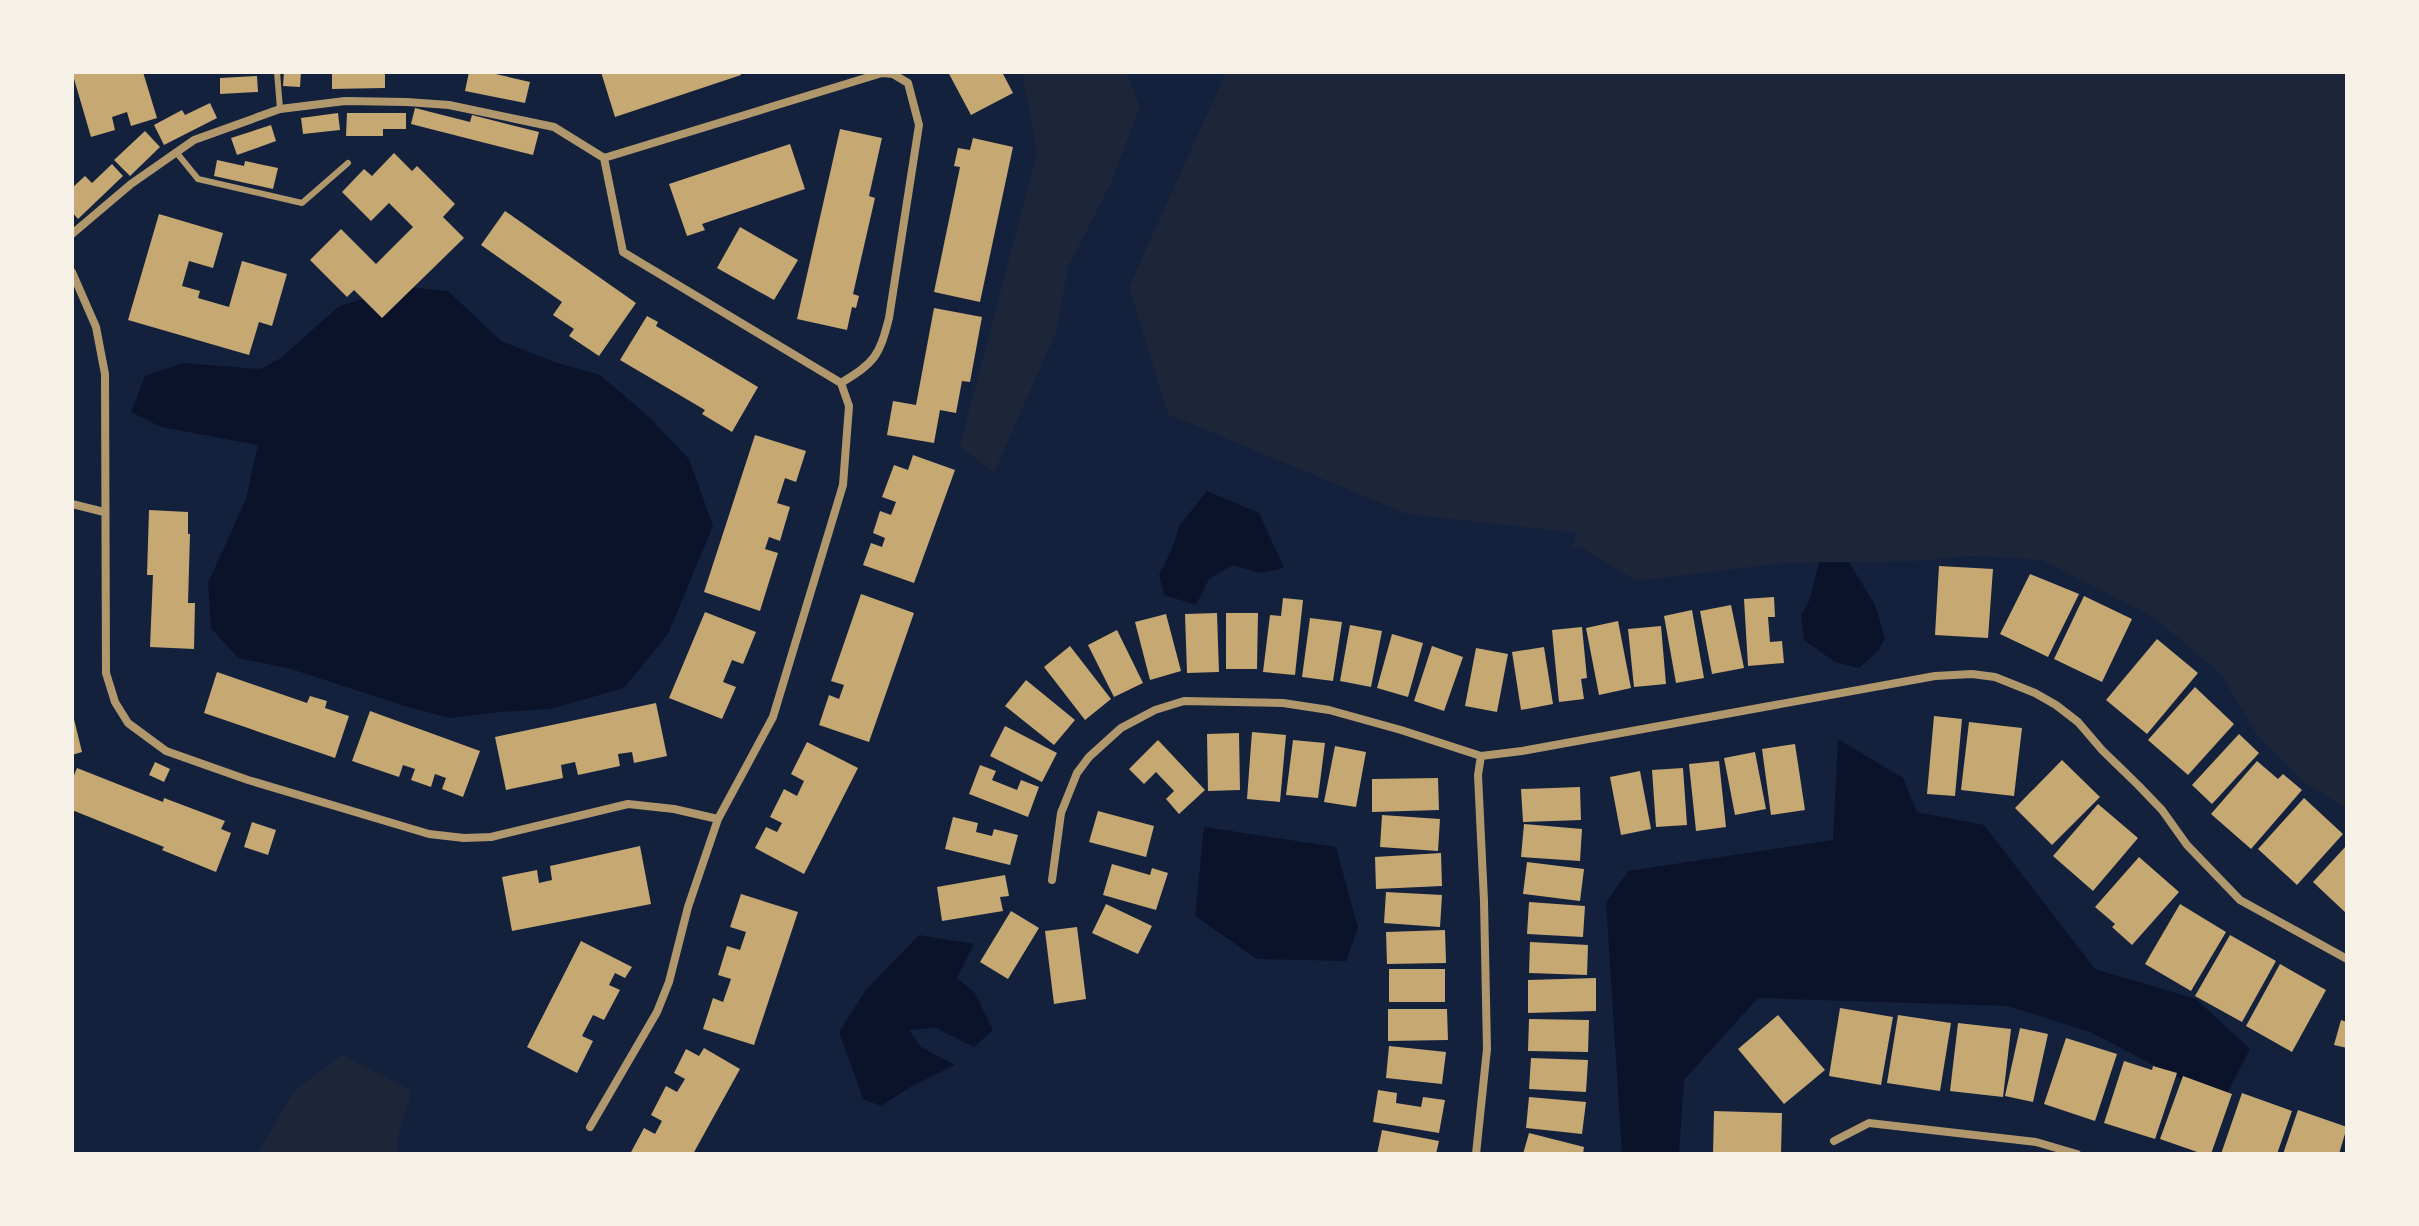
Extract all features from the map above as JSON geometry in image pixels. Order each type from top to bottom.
[{"type":"street","points":[[604,158],[882,73],[893,74],[908,83],[919,125],[889,318],[883,344],[871,365],[841,383]]},
{"type":"street","points":[[72,234],[131,184],[194,140],[280,109],[345,101],[449,105],[554,127],[604,158],[623,252],[841,383],[849,406],[843,485],[773,717],[718,819],[688,907],[669,982],[657,1012],[590,1127]]},
{"type":"street","points":[[72,272],[96,327],[105,374],[106,673],[115,702],[128,723],[166,751],[248,780],[429,834],[491,837],[628,804],[674,809],[718,819]]},
{"type":"street","points":[[72,504],[104,512]]},
{"type":"street","points":[[1052,880],[1061,813],[1077,773],[1089,757],[1121,728],[1155,710],[1184,701],[1283,703],[1314,707],[1401,730],[1481,756],[1935,676],[1972,674],[1995,677],[2035,693],[2078,722],[2162,810],[2187,845],[2240,900],[2347,959]]},
{"type":"street","points":[[1476,1154],[1487,1049],[1478,775],[1481,756]]},
{"type":"street","points":[[1834,1141],[1869,1123],[2036,1142],[2077,1154]]},
{"type":"lane","points":[[277,72],[280,109]]},
{"type":"lane","points":[[176,152],[198,179],[302,203],[348,163]]},
{"type":"shaded area","points":[[1022,72],[1126,72],[1140,107],[1110,185],[1068,267],[1056,332],[994,473],[960,446],[1037,153]]},
{"type":"shaded area","points":[[1226,72],[2347,72],[2347,809],[2307,784],[2258,737],[2221,674],[2155,618],[2042,560],[1970,556],[1915,561],[1781,563],[1633,579],[1581,547],[1572,549],[1577,533],[1407,514],[1168,414],[1129,287]]},
{"type":"shaded area","points":[[407,287],[448,291],[501,341],[554,362],[600,375],[648,416],[689,459],[713,526],[668,634],[624,688],[550,709],[450,718],[291,669],[238,658],[211,628],[208,583],[246,499],[258,445],[161,427],[131,412],[145,376],[183,363],[260,369],[281,358],[339,306]]},
{"type":"shaded area","points":[[1207,491],[1259,513],[1284,568],[1260,573],[1233,565],[1209,579],[1196,605],[1164,595],[1159,575],[1179,526]]},
{"type":"shaded area","points":[[1819,562],[1849,562],[1875,605],[1885,638],[1878,651],[1859,668],[1835,662],[1804,640],[1801,616],[1810,599]]},
{"type":"shaded area","points":[[1838,739],[1903,778],[1917,812],[1984,825],[2095,969],[2196,999],[2250,1049],[2228,1092],[2194,1086],[2090,1032],[2008,1006],[1758,998],[1684,1080],[1679,1154],[1622,1154],[1606,903],[1628,871],[1833,840]]},
{"type":"shaded area","points":[[1204,827],[1336,847],[1358,928],[1346,961],[1257,959],[1195,916]]},
{"type":"shaded area","points":[[919,935],[974,944],[957,978],[975,993],[993,1030],[974,1047],[936,1028],[909,1030],[921,1047],[955,1065],[912,1086],[881,1106],[863,1099],[839,1032],[865,991]]},
{"type":"shaded area","points":[[342,1055],[412,1091],[397,1139],[398,1154],[257,1154],[294,1091]]},
{"type":"building","points":[[72,72],[143,72],[157,118],[131,126],[127,112],[112,117],[115,130],[91,137]]},
{"type":"building","points":[[284,72],[301,72],[300,87],[283,86]]},
{"type":"building","points":[[332,72],[385,72],[385,88],[332,89]]},
{"type":"building","points":[[469,72],[487,72],[530,82],[525,103],[465,91]]},
{"type":"building","points":[[601,72],[740,72],[741,75],[615,117]]},
{"type":"building","points":[[948,72],[1002,72],[1013,93],[971,115]]},
{"type":"building","points":[[257,76],[258,92],[220,94],[220,78]]},
{"type":"building","points":[[210,103],[217,118],[164,145],[154,125],[182,110],[185,115]]},
{"type":"building","points":[[415,108],[470,122],[472,115],[539,132],[533,155],[411,124]]},
{"type":"building","points":[[338,113],[340,130],[303,134],[301,118]]},
{"type":"building","points":[[347,113],[406,113],[406,129],[383,129],[383,136],[346,136]]},
{"type":"building","points":[[271,125],[276,141],[237,155],[231,138]]},
{"type":"building","points":[[840,129],[882,138],[869,196],[875,198],[853,294],[859,296],[856,308],[852,307],[847,330],[797,319]]},
{"type":"building","points":[[145,131],[160,147],[130,176],[114,160]]},
{"type":"building","points":[[973,138],[1013,147],[980,302],[934,292],[960,167],[954,166],[958,148],[970,150]]},
{"type":"building","points":[[790,144],[805,189],[702,224],[705,230],[687,236],[669,184]]},
{"type":"building","points":[[394,153],[412,171],[417,166],[455,204],[443,217],[464,238],[382,318],[354,290],[347,297],[310,260],[341,229],[376,264],[413,227],[389,203],[371,221],[342,192],[364,169],[372,176]]},
{"type":"building","points":[[217,160],[244,166],[245,161],[278,168],[273,189],[214,176]]},
{"type":"building","points":[[112,164],[123,176],[78,219],[72,212],[72,188],[85,176],[92,183]]},
{"type":"building","points":[[505,211],[636,303],[599,356],[569,336],[574,329],[553,315],[562,302],[481,245]]},
{"type":"building","points":[[159,214],[223,233],[213,268],[189,261],[182,286],[200,291],[198,298],[229,307],[242,261],[287,274],[272,326],[259,322],[249,355],[128,320]]},
{"type":"building","points":[[740,227],[798,260],[774,300],[717,268]]},
{"type":"building","points":[[934,308],[982,317],[970,382],[962,381],[956,413],[940,410],[934,443],[887,435],[893,401],[916,405]]},
{"type":"building","points":[[647,316],[658,322],[656,326],[758,387],[732,432],[702,414],[705,410],[620,360]]},
{"type":"building","points":[[755,435],[806,451],[796,482],[785,478],[777,503],[790,507],[780,541],[769,537],[765,549],[778,553],[760,611],[704,592]]},
{"type":"building","points":[[913,455],[955,470],[914,583],[863,565],[871,543],[882,547],[885,538],[873,533],[880,511],[891,515],[896,502],[882,497],[894,465],[908,470]]},
{"type":"building","points":[[149,510],[188,512],[188,603],[195,603],[194,649],[150,647],[153,575],[147,575]]},
{"type":"building","points":[[1939,566],[1993,569],[1988,638],[1935,635]]},
{"type":"building","points":[[2030,574],[2079,594],[2048,657],[2000,634]]},
{"type":"building","points":[[861,594],[914,613],[869,742],[819,725],[829,695],[839,699],[844,685],[831,681]]},
{"type":"building","points":[[2084,596],[2132,619],[2102,682],[2054,659]]},
{"type":"building","points":[[1774,597],[1775,617],[1768,617],[1770,642],[1782,641],[1784,663],[1748,666],[1744,599]]},
{"type":"building","points":[[1283,598],[1303,600],[1295,675],[1263,672],[1270,615],[1281,616]]},
{"type":"building","points":[[1731,605],[1744,668],[1712,674],[1700,611]]},
{"type":"building","points":[[1692,610],[1704,678],[1676,683],[1664,616]]},
{"type":"building","points":[[705,612],[756,632],[743,664],[732,660],[723,682],[736,687],[722,719],[669,698]]},
{"type":"building","points":[[1217,613],[1219,672],[1187,673],[1185,614]]},
{"type":"building","points":[[1226,613],[1258,613],[1257,669],[1226,669]]},
{"type":"building","points":[[1166,614],[1181,671],[1150,680],[1135,622]]},
{"type":"building","points":[[1310,618],[1342,622],[1333,681],[1302,677]]},
{"type":"building","points":[[1618,621],[1631,688],[1599,695],[1586,628]]},
{"type":"building","points":[[1350,625],[1382,631],[1371,687],[1340,681]]},
{"type":"building","points":[[1661,626],[1666,684],[1634,687],[1628,629]]},
{"type":"building","points":[[1582,627],[1587,678],[1581,679],[1584,699],[1559,702],[1552,630]]},
{"type":"building","points":[[1117,630],[1143,683],[1114,697],[1088,645]]},
{"type":"building","points":[[1392,634],[1423,643],[1408,697],[1377,688]]},
{"type":"building","points":[[2157,639],[2198,673],[2147,734],[2106,700]]},
{"type":"building","points":[[1070,646],[1111,699],[1085,720],[1044,667]]},
{"type":"building","points":[[1432,646],[1463,657],[1444,711],[1414,701]]},
{"type":"building","points":[[1544,647],[1553,704],[1521,710],[1512,652]]},
{"type":"building","points":[[1476,648],[1508,654],[1497,712],[1465,706]]},
{"type":"building","points":[[217,672],[307,703],[310,696],[327,701],[325,708],[349,716],[335,758],[204,713]]},
{"type":"building","points":[[1026,680],[1075,720],[1054,745],[1005,706]]},
{"type":"building","points":[[2195,687],[2234,724],[2188,775],[2148,740]]},
{"type":"building","points":[[656,703],[667,756],[634,763],[632,752],[618,754],[620,766],[578,775],[575,762],[561,765],[563,778],[506,790],[495,737]]},
{"type":"building","points":[[72,711],[82,752],[72,755]]},
{"type":"building","points":[[370,711],[480,751],[463,797],[442,789],[446,778],[435,774],[431,787],[411,780],[415,769],[403,765],[399,777],[352,761]]},
{"type":"building","points":[[1934,716],[1962,719],[1955,796],[1927,794]]},
{"type":"building","points":[[1969,722],[2022,728],[2014,796],[1961,790]]},
{"type":"building","points":[[1005,726],[1057,753],[1042,782],[990,756]]},
{"type":"building","points":[[1252,732],[1286,735],[1280,802],[1247,799]]},
{"type":"building","points":[[1239,733],[1240,790],[1208,791],[1207,734]]},
{"type":"building","points":[[2239,734],[2259,753],[2212,804],[2192,785]]},
{"type":"building","points":[[1158,740],[1205,790],[1179,814],[1166,799],[1174,791],[1156,772],[1144,784],[1129,769]]},
{"type":"building","points":[[1293,740],[1325,743],[1318,798],[1286,795]]},
{"type":"building","points":[[807,742],[858,768],[804,874],[755,848],[766,827],[777,832],[782,823],[770,817],[784,789],[797,796],[804,781],[791,774]]},
{"type":"building","points":[[1795,744],[1805,810],[1771,815],[1762,749]]},
{"type":"building","points":[[1335,746],[1366,752],[1356,807],[1324,802]]},
{"type":"building","points":[[1755,752],[1766,809],[1735,815],[1724,758]]},
{"type":"building","points":[[2062,760],[2100,797],[2052,845],[2015,808]]},
{"type":"building","points":[[1719,761],[1726,827],[1696,831],[1689,764]]},
{"type":"building","points":[[2257,761],[2278,779],[2283,774],[2302,790],[2251,849],[2211,814]]},
{"type":"building","points":[[155,762],[170,769],[164,782],[149,775]]},
{"type":"building","points":[[980,765],[996,771],[992,780],[1017,790],[1021,780],[1039,787],[1028,817],[969,794]]},
{"type":"building","points":[[77,768],[163,802],[164,798],[225,821],[221,829],[231,833],[216,872],[72,810],[72,780]]},
{"type":"building","points":[[1683,768],[1687,825],[1656,827],[1652,770]]},
{"type":"building","points":[[1640,771],[1651,829],[1621,835],[1610,777]]},
{"type":"building","points":[[1438,778],[1439,810],[1372,812],[1372,779]]},
{"type":"building","points":[[1580,787],[1581,820],[1523,822],[1521,789]]},
{"type":"building","points":[[2304,798],[2343,834],[2297,885],[2258,849]]},
{"type":"building","points":[[2098,804],[2138,838],[2093,891],[2053,856]]},
{"type":"building","points":[[1098,811],[1154,826],[1146,857],[1089,842]]},
{"type":"building","points":[[1382,815],[1440,819],[1438,851],[1380,847]]},
{"type":"building","points":[[953,817],[978,823],[976,832],[992,836],[994,829],[1018,835],[1010,865],[945,849]]},
{"type":"building","points":[[252,822],[276,830],[268,855],[244,847]]},
{"type":"building","points":[[1524,824],[1582,829],[1580,861],[1521,857]]},
{"type":"building","points":[[2347,845],[2347,914],[2313,882]]},
{"type":"building","points":[[640,846],[651,904],[512,931],[502,877],[537,870],[539,883],[552,880],[550,866]]},
{"type":"building","points":[[1441,853],[1442,886],[1376,889],[1375,857]]},
{"type":"building","points":[[2139,857],[2179,892],[2132,945],[2112,927],[2115,924],[2095,907]]},
{"type":"building","points":[[1527,862],[1584,869],[1580,901],[1523,894]]},
{"type":"building","points":[[1112,864],[1150,875],[1152,868],[1168,873],[1156,910],[1103,895]]},
{"type":"building","points":[[1005,875],[1009,896],[1000,897],[1003,911],[942,921],[937,887]]},
{"type":"building","points":[[1386,892],[1442,895],[1440,927],[1384,923]]},
{"type":"building","points":[[741,894],[798,912],[754,1045],[703,1029],[713,998],[723,1002],[731,979],[718,975],[727,946],[740,950],[746,932],[730,927]]},
{"type":"building","points":[[1529,902],[1585,906],[1583,937],[1527,934]]},
{"type":"building","points":[[1106,904],[1152,926],[1138,954],[1092,933]]},
{"type":"building","points":[[2180,904],[2226,932],[2191,991],[2145,964]]},
{"type":"building","points":[[1011,911],[1039,928],[1008,979],[980,962]]},
{"type":"building","points":[[1077,927],[1086,999],[1054,1004],[1045,931]]},
{"type":"building","points":[[1445,930],[1446,963],[1387,964],[1386,932]]},
{"type":"building","points":[[2230,935],[2276,961],[2242,1022],[2195,996]]},
{"type":"building","points":[[581,941],[632,967],[625,978],[615,973],[609,985],[620,990],[604,1020],[593,1015],[582,1036],[593,1041],[577,1073],[527,1047]]},
{"type":"building","points":[[1530,942],[1588,945],[1587,975],[1529,973]]},
{"type":"building","points":[[2280,964],[2326,990],[2292,1052],[2246,1026]]},
{"type":"building","points":[[1389,969],[1445,969],[1445,1002],[1389,1002]]},
{"type":"building","points":[[1596,978],[1596,1011],[1528,1013],[1528,980]]},
{"type":"building","points":[[1840,1008],[1893,1017],[1881,1085],[1829,1076]]},
{"type":"building","points":[[1388,1009],[1447,1009],[1448,1040],[1388,1041]]},
{"type":"building","points":[[1778,1015],[1825,1070],[1784,1104],[1738,1049]]},
{"type":"building","points":[[1898,1015],[1951,1023],[1940,1091],[1887,1083]]},
{"type":"building","points":[[1529,1019],[1589,1020],[1588,1052],[1528,1051]]},
{"type":"building","points":[[2341,1020],[2347,1022],[2347,1048],[2334,1045]]},
{"type":"building","points":[[1958,1023],[2011,1029],[2003,1097],[1950,1091]]},
{"type":"building","points":[[2020,1028],[2048,1034],[2033,1102],[2005,1096]]},
{"type":"building","points":[[2066,1038],[2117,1054],[2095,1121],[2044,1104]]},
{"type":"building","points":[[1389,1046],[1446,1052],[1442,1084],[1386,1078]]},
{"type":"building","points":[[704,1048],[740,1069],[693,1154],[630,1154],[644,1128],[655,1134],[662,1121],[651,1115],[666,1086],[677,1092],[685,1079],[674,1073],[686,1049],[699,1056]]},
{"type":"building","points":[[1531,1058],[1588,1060],[1586,1092],[1529,1089]]},
{"type":"building","points":[[2124,1061],[2152,1070],[2153,1066],[2177,1073],[2155,1139],[2104,1123]]},
{"type":"building","points":[[2183,1076],[2232,1094],[2211,1154],[2160,1139]]},
{"type":"building","points":[[1378,1090],[1397,1093],[1396,1103],[1421,1107],[1423,1097],[1445,1100],[1439,1133],[1373,1122]]},
{"type":"building","points":[[2242,1093],[2292,1111],[2277,1154],[2221,1154]]},
{"type":"building","points":[[1529,1097],[1586,1102],[1582,1134],[1526,1128]]},
{"type":"building","points":[[2298,1110],[2347,1127],[2339,1154],[2283,1154]]},
{"type":"building","points":[[1714,1111],[1782,1113],[1781,1154],[1713,1154]]},
{"type":"building","points":[[1382,1130],[1439,1141],[1436,1154],[1377,1154]]},
{"type":"building","points":[[1529,1133],[1584,1147],[1583,1154],[1523,1154]]}]
